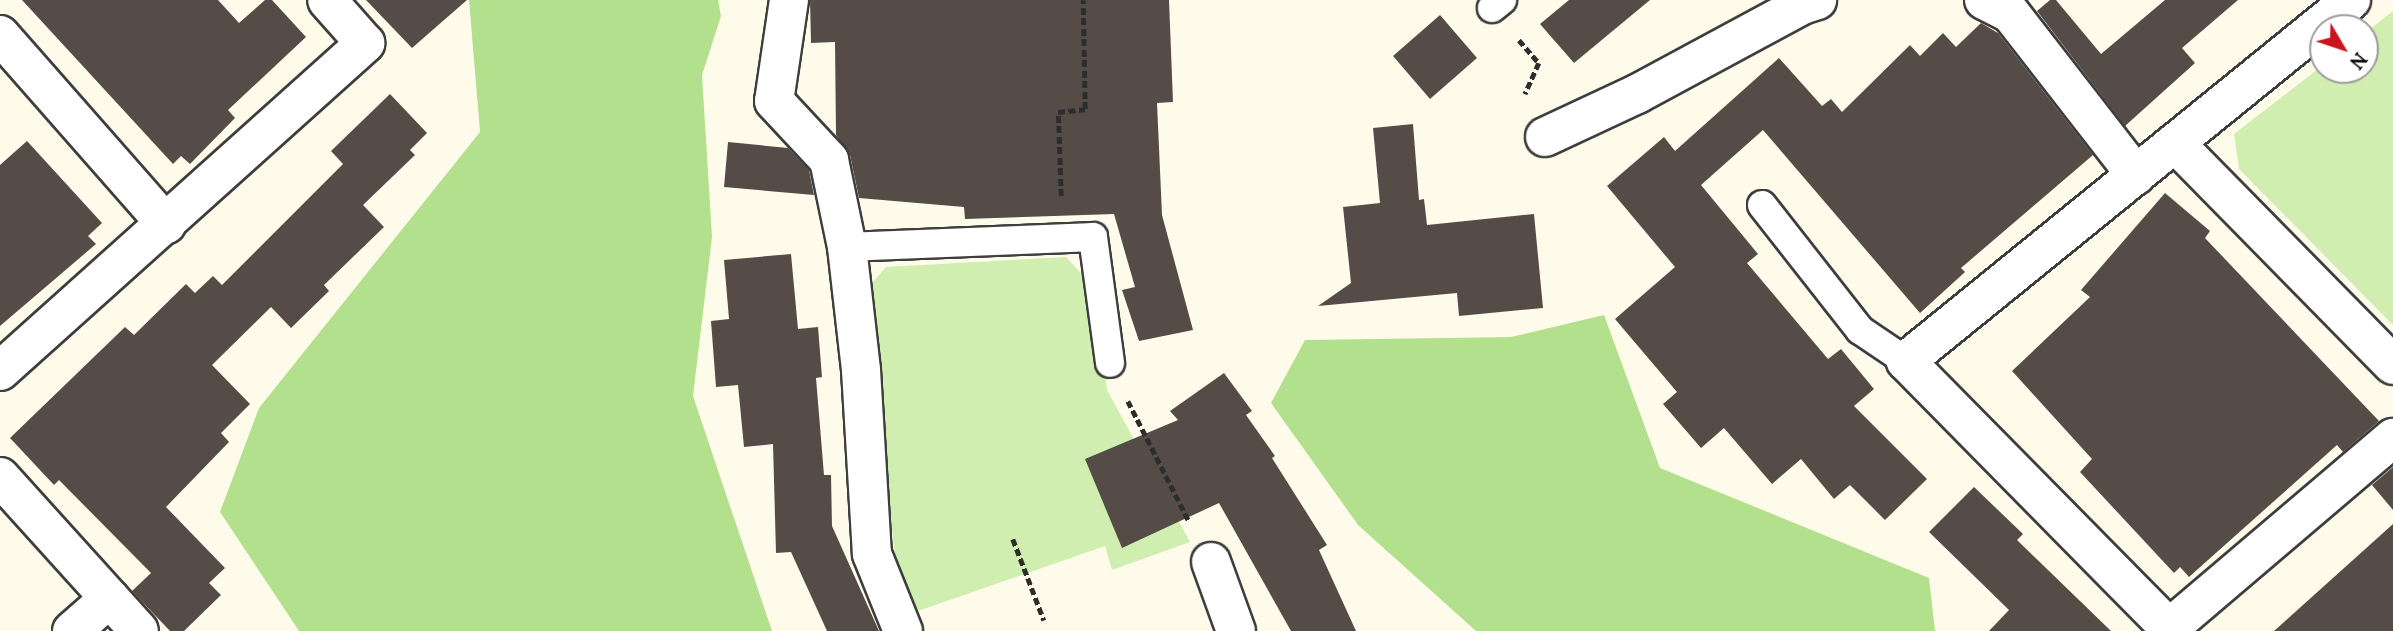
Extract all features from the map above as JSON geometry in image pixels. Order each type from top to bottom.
[{"type":"street","points":[[0,371],[365,43],[327,0]]},
{"type":"street","points":[[789,0],[774,101],[829,160],[848,247],[861,370],[872,554],[903,631]]},
{"type":"street","points":[[1545,137],[1637,94],[1816,0]]},
{"type":"street","points":[[1984,0],[2011,14],[2136,175]]},
{"type":"street","points":[[2351,0],[1906,361],[2167,630],[2393,438]]},
{"type":"street","points":[[0,35],[166,224]]},
{"type":"street","points":[[2175,142],[2393,365]]},
{"type":"street","points":[[0,477],[139,631]]},
{"type":"street","points":[[1211,562],[1236,631]]},
{"type":"street","points":[[72,631],[110,598]]},
{"type":"lane","points":[[1762,205],[1860,330],[1906,361]]},
{"type":"lane","points":[[848,247],[1093,237],[1110,363]]},
{"type":"path","points":[[1062,238],[1058,112],[1085,109],[1083,0]]},
{"type":"path","points":[[1497,4],[1539,63],[1524,97]]},
{"type":"path","points":[[1110,363],[1156,460],[1211,562]]},
{"type":"path","points":[[1013,538],[1044,620]]},
{"type":"green space","points":[[469,0],[718,0],[721,16],[702,75],[712,237],[693,396],[772,631],[299,631],[220,512],[259,408],[480,132]]},
{"type":"green space","points":[[2393,11],[2393,325],[2239,169],[2234,134],[2309,76],[2309,84],[2379,84],[2379,22]]},
{"type":"green space","points":[[1066,257],[1091,284],[1107,390],[1190,542],[1112,570],[1105,546],[912,613],[897,574],[866,290],[886,267]]},
{"type":"green space","points":[[1604,315],[1660,468],[1929,578],[1935,631],[1476,631],[1358,525],[1271,403],[1305,340],[1511,337]]},
{"type":"building","points":[[22,0],[218,0],[239,23],[265,0],[272,0],[306,37],[228,110],[235,118],[190,164],[181,156],[173,164]]},
{"type":"building","points":[[366,0],[467,0],[412,48]]},
{"type":"building","points":[[810,0],[1169,0],[1173,102],[1157,103],[1162,215],[1193,330],[1139,341],[1122,290],[1135,287],[1114,214],[965,219],[964,207],[859,198],[850,155],[836,135],[835,42],[811,43]]},
{"type":"building","points":[[1569,0],[1650,0],[1574,63],[1540,24]]},
{"type":"building","points":[[2050,0],[2056,0],[2101,54],[2165,0],[2238,0],[2182,48],[2195,63],[2125,126],[2037,11]]},
{"type":"building","points":[[1440,15],[1477,58],[1430,99],[1393,56]]},
{"type":"building","points":[[1981,23],[1998,33],[2093,155],[1961,268],[1965,272],[1920,313],[1763,130],[1701,185],[1758,254],[1747,263],[1828,359],[1841,349],[1874,389],[1854,406],[1927,479],[1885,520],[1850,485],[1834,499],[1801,459],[1772,484],[1724,428],[1701,448],[1663,404],[1677,392],[1615,319],[1675,267],[1607,186],[1664,137],[1675,151],[1779,58],[1822,106],[1831,99],[1842,112],[1910,45],[1920,56],[1943,33],[1956,47]]},
{"type":"building","points":[[390,94],[427,133],[410,150],[415,155],[363,205],[384,227],[324,285],[329,291],[291,328],[271,307],[212,365],[250,404],[221,433],[229,442],[166,507],[225,568],[209,583],[221,595],[184,631],[170,631],[132,591],[151,573],[59,480],[54,485],[10,438],[125,327],[134,335],[186,284],[195,293],[213,276],[222,285],[343,164],[331,151]]},
{"type":"building","points":[[1413,124],[1419,200],[1424,199],[1427,225],[1534,214],[1543,308],[1459,316],[1457,293],[1318,306],[1351,283],[1343,207],[1380,203],[1373,128]]},
{"type":"building","points":[[27,141],[102,223],[88,236],[96,244],[0,326],[0,165]]},
{"type":"building","points":[[728,142],[788,148],[809,170],[814,195],[724,187]]},
{"type":"building","points":[[2165,193],[2210,231],[2205,238],[2379,421],[2343,452],[2337,445],[2189,577],[2180,567],[2174,573],[2080,472],[2092,459],[2012,371],[2090,297],[2081,290]]},
{"type":"building","points":[[791,254],[798,329],[818,327],[822,377],[816,378],[824,475],[831,475],[832,526],[879,631],[827,631],[791,552],[776,553],[773,444],[744,447],[738,385],[716,387],[711,321],[729,319],[724,260]]},
{"type":"building","points":[[1224,373],[1252,411],[1246,415],[1275,456],[1272,458],[1327,545],[1319,550],[1356,631],[1291,631],[1219,503],[1122,548],[1085,459],[1178,420],[1170,411]]},
{"type":"building","points":[[2393,467],[2393,510],[2372,485]]},
{"type":"building","points":[[1974,487],[2023,534],[2017,540],[2111,631],[1989,631],[2009,610],[1929,532]]},
{"type":"building","points":[[2393,524],[2393,631],[2274,631]]}]
